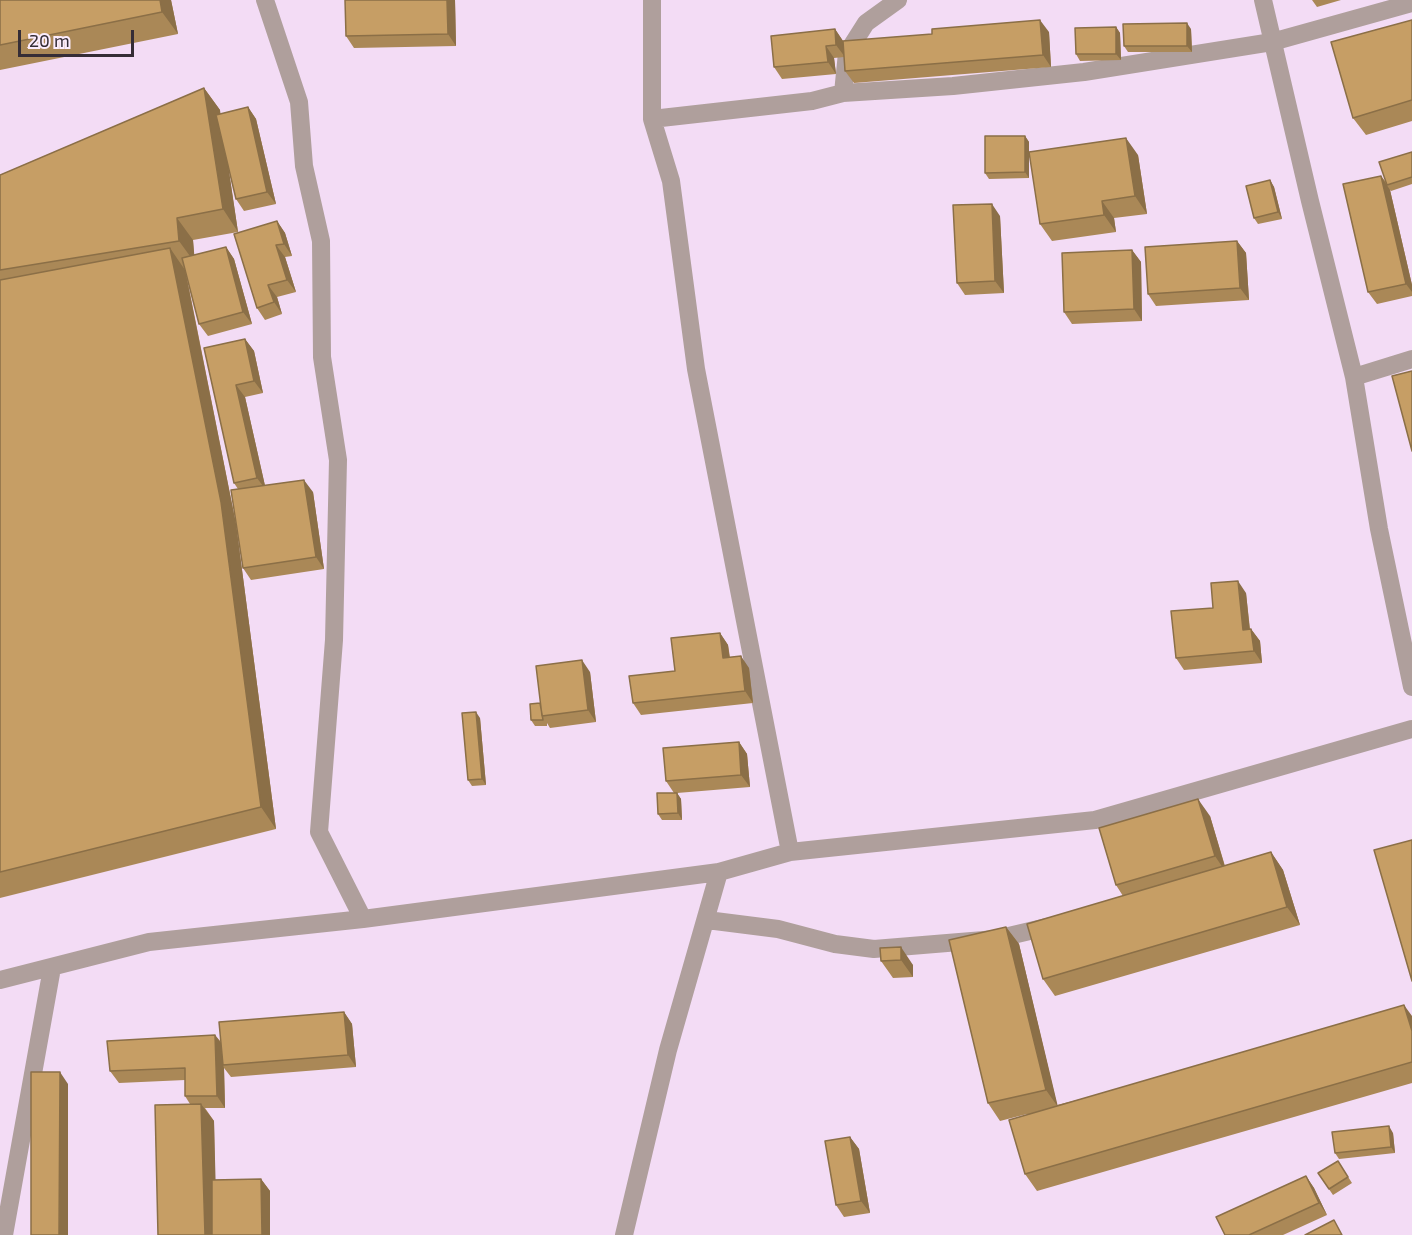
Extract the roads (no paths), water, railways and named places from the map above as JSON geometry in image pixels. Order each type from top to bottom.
[{"type":"street","points":[[265,0],[299,102],[304,166],[321,241],[322,357],[338,460],[334,640],[320,832],[363,919]]},
{"type":"street","points":[[652,0],[651,119],[672,181],[696,369],[790,852]]},
{"type":"street","points":[[843,93],[847,53],[866,23],[898,0]]},
{"type":"street","points":[[1263,0],[1354,377],[1378,529],[1412,687]]},
{"type":"street","points":[[651,119],[812,100],[843,93],[953,86],[1084,72],[1272,42],[1412,3]]},
{"type":"street","points":[[1354,377],[1412,359]]},
{"type":"street","points":[[0,980],[149,942],[363,919],[719,872],[790,852],[1095,820],[1412,729]]},
{"type":"street","points":[[624,1235],[668,1050],[719,872]]},
{"type":"street","points":[[707,920],[778,929],[835,944],[874,949],[996,939],[1065,922]]},
{"type":"street","points":[[4,1235],[52,968]]}]
